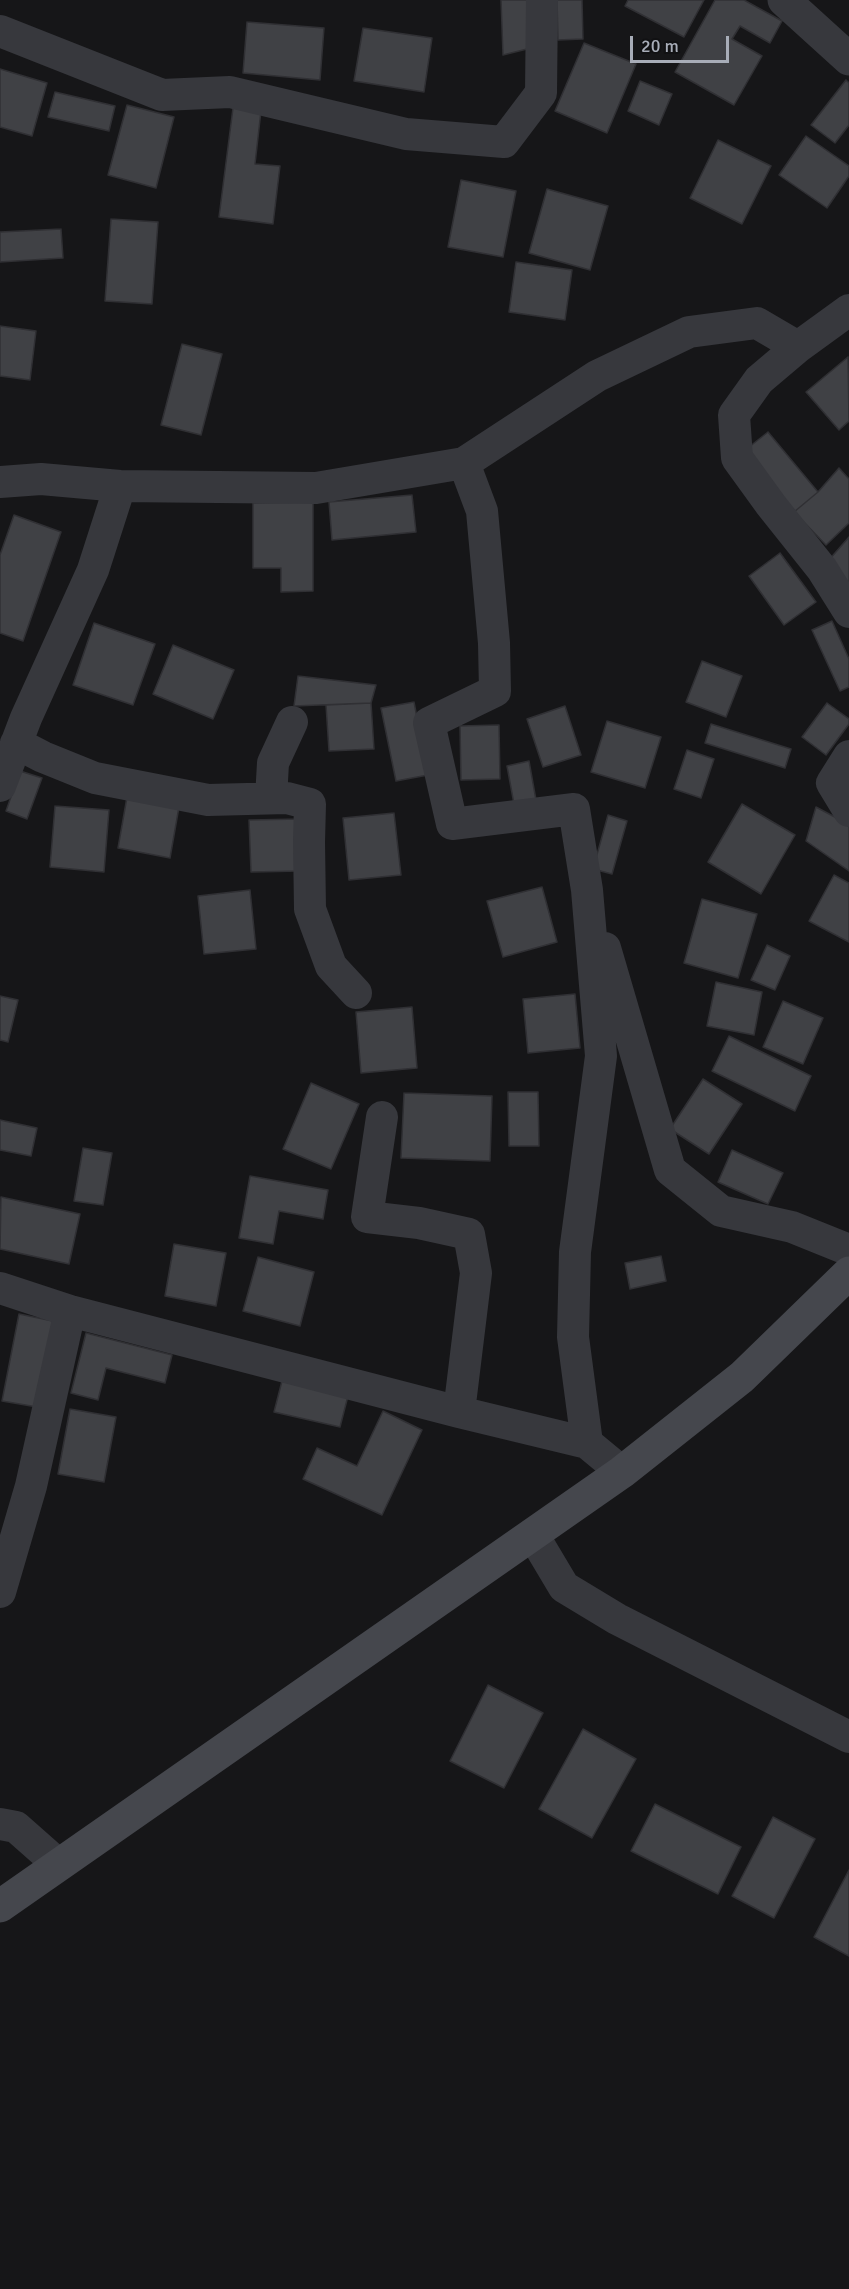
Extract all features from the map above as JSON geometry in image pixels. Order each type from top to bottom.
[{"type":"main road","points":[[0,1906],[622,1472],[742,1377],[849,1273]]},
{"type":"street","points":[[0,31],[162,95],[230,92],[406,134],[504,142],[541,93],[542,0]]},
{"type":"street","points":[[784,0],[849,59]]},
{"type":"street","points":[[849,310],[798,347],[759,380],[734,415],[737,458],[822,569],[849,612]]},
{"type":"street","points":[[0,482],[41,479],[120,486],[316,488],[464,463],[597,376],[689,332],[757,323],[798,347]]},
{"type":"street","points":[[464,463],[482,512],[494,643],[495,691],[429,723],[452,824],[574,808],[587,890],[600,1056],[575,1252],[573,1337],[587,1443]]},
{"type":"street","points":[[0,786],[16,743],[93,570],[120,486]]},
{"type":"street","points":[[271,798],[273,763],[292,722]]},
{"type":"street","points":[[16,743],[43,757],[95,778],[208,800],[287,798],[310,804],[310,909],[331,966],[356,993]]},
{"type":"street","points":[[849,756],[832,783],[849,811]]},
{"type":"street","points":[[587,890],[670,1170],[721,1211],[792,1227],[849,1250]]},
{"type":"street","points":[[382,1117],[367,1217],[419,1223],[470,1234],[476,1273],[459,1412]]},
{"type":"street","points":[[0,1288],[70,1311],[587,1443],[622,1472]]},
{"type":"street","points":[[0,1592],[31,1486],[70,1311]]},
{"type":"street","points":[[533,1535],[564,1587],[617,1619],[849,1737]]},
{"type":"street","points":[[0,1824],[16,1827],[59,1865]]},
{"type":"building","points":[[501,0],[529,0],[531,48],[503,55]]},
{"type":"building","points":[[557,0],[582,0],[583,39],[558,40]]},
{"type":"building","points":[[628,0],[704,0],[684,37],[625,6]]},
{"type":"building","points":[[715,0],[744,0],[782,21],[770,43],[740,26],[732,39],[762,56],[734,105],[675,72]]},
{"type":"building","points":[[247,22],[324,28],[320,80],[243,73]]},
{"type":"building","points":[[363,28],[432,38],[424,92],[354,81]]},
{"type":"building","points":[[584,43],[636,64],[607,133],[555,111]]},
{"type":"building","points":[[0,69],[47,83],[32,136],[0,127]]},
{"type":"building","points":[[846,80],[849,83],[849,125],[835,143],[811,125]]},
{"type":"building","points":[[640,81],[672,94],[659,125],[628,111]]},
{"type":"building","points":[[55,92],[115,106],[109,131],[48,117]]},
{"type":"building","points":[[127,105],[174,117],[156,188],[108,175]]},
{"type":"building","points":[[233,108],[261,111],[255,164],[280,166],[273,224],[219,217]]},
{"type":"building","points":[[806,136],[849,166],[849,176],[827,208],[779,175]]},
{"type":"building","points":[[718,140],[771,166],[742,224],[690,198]]},
{"type":"building","points":[[461,180],[516,191],[503,257],[448,247]]},
{"type":"building","points":[[547,189],[608,206],[590,270],[529,253]]},
{"type":"building","points":[[111,219],[158,222],[152,304],[105,301]]},
{"type":"building","points":[[61,229],[63,258],[0,262],[0,232]]},
{"type":"building","points":[[516,262],[572,270],[565,320],[509,312]]},
{"type":"building","points":[[0,326],[36,331],[30,380],[0,376]]},
{"type":"building","points":[[182,344],[222,354],[201,435],[161,425]]},
{"type":"building","points":[[848,357],[849,421],[839,430],[806,392]]},
{"type":"building","points":[[768,432],[818,492],[794,512],[744,451]]},
{"type":"building","points":[[839,468],[849,479],[849,523],[826,545],[794,512],[818,492]]},
{"type":"building","points":[[412,495],[416,532],[332,540],[329,502]]},
{"type":"building","points":[[313,502],[313,591],[281,592],[281,568],[253,568],[253,503]]},
{"type":"building","points":[[14,515],[61,532],[23,641],[0,633],[0,555]]},
{"type":"building","points":[[849,537],[849,589],[828,561]]},
{"type":"building","points":[[780,553],[816,602],[784,625],[749,576]]},
{"type":"building","points":[[832,621],[849,659],[849,687],[840,691],[812,630]]},
{"type":"building","points":[[94,623],[155,644],[133,705],[73,685]]},
{"type":"building","points":[[173,645],[234,670],[213,719],[153,694]]},
{"type":"building","points":[[702,661],[742,676],[726,717],[686,702]]},
{"type":"building","points":[[298,676],[376,685],[371,703],[294,706]]},
{"type":"building","points":[[414,702],[428,775],[396,781],[381,708]]},
{"type":"building","points":[[371,703],[374,749],[329,751],[326,705]]},
{"type":"building","points":[[827,703],[849,719],[849,724],[826,755],[802,737]]},
{"type":"building","points":[[565,706],[581,755],[543,767],[527,719]]},
{"type":"building","points":[[607,721],[661,737],[645,788],[591,772]]},
{"type":"building","points":[[711,724],[791,749],[785,768],[705,743]]},
{"type":"building","points":[[499,725],[500,779],[461,780],[460,726]]},
{"type":"building","points":[[687,750],[714,759],[701,798],[674,789]]},
{"type":"building","points":[[529,761],[536,800],[514,804],[507,766]]},
{"type":"building","points":[[20,771],[42,778],[27,819],[6,811]]},
{"type":"building","points":[[127,797],[179,807],[170,858],[118,848]]},
{"type":"building","points":[[742,804],[795,835],[761,894],[708,862]]},
{"type":"building","points":[[55,806],[109,810],[104,872],[50,867]]},
{"type":"building","points":[[816,807],[846,823],[849,827],[849,871],[806,841]]},
{"type":"building","points":[[394,813],[401,875],[349,880],[343,818]]},
{"type":"building","points":[[608,815],[627,821],[612,874],[593,869]]},
{"type":"building","points":[[300,819],[302,871],[251,872],[249,820]]},
{"type":"building","points":[[834,875],[849,883],[849,942],[809,921]]},
{"type":"building","points":[[542,887],[557,942],[503,957],[487,901]]},
{"type":"building","points":[[250,890],[256,949],[204,954],[198,896]]},
{"type":"building","points":[[702,899],[757,914],[738,978],[684,963]]},
{"type":"building","points":[[767,945],[790,956],[775,990],[751,980]]},
{"type":"building","points":[[716,982],[762,992],[754,1035],[707,1026]]},
{"type":"building","points":[[575,994],[580,1048],[528,1053],[523,999]]},
{"type":"building","points":[[0,996],[18,1000],[8,1042],[0,1040]]},
{"type":"building","points":[[783,1001],[823,1018],[803,1064],[763,1047]]},
{"type":"building","points":[[412,1007],[417,1068],[361,1073],[356,1012]]},
{"type":"building","points":[[729,1036],[811,1076],[795,1111],[712,1071]]},
{"type":"building","points":[[703,1079],[742,1104],[709,1154],[670,1129]]},
{"type":"building","points":[[311,1083],[359,1104],[331,1169],[283,1149]]},
{"type":"building","points":[[508,1092],[538,1092],[539,1146],[509,1146]]},
{"type":"building","points":[[404,1093],[492,1096],[490,1161],[401,1158]]},
{"type":"building","points":[[0,1120],[37,1128],[31,1156],[0,1150]]},
{"type":"building","points":[[83,1148],[112,1153],[103,1205],[74,1201]]},
{"type":"building","points":[[732,1150],[783,1173],[768,1204],[718,1182]]},
{"type":"building","points":[[250,1176],[328,1190],[323,1219],[279,1211],[273,1244],[239,1238]]},
{"type":"building","points":[[1,1197],[80,1214],[69,1264],[0,1249]]},
{"type":"building","points":[[174,1244],[226,1253],[216,1306],[165,1296]]},
{"type":"building","points":[[661,1256],[666,1281],[630,1289],[625,1263]]},
{"type":"building","points":[[258,1257],[314,1272],[300,1326],[243,1311]]},
{"type":"building","points":[[19,1314],[53,1321],[37,1407],[2,1401]]},
{"type":"building","points":[[86,1333],[172,1355],[165,1383],[106,1368],[98,1400],[71,1393]]},
{"type":"building","points":[[282,1381],[348,1396],[340,1427],[274,1412]]},
{"type":"building","points":[[70,1409],[116,1417],[104,1482],[58,1474]]},
{"type":"building","points":[[383,1411],[422,1430],[382,1515],[303,1479],[317,1448],[357,1466]]},
{"type":"building","points":[[488,1685],[543,1713],[504,1788],[450,1761]]},
{"type":"building","points":[[583,1729],[636,1759],[592,1838],[539,1809]]},
{"type":"building","points":[[655,1804],[741,1847],[718,1894],[631,1851]]},
{"type":"building","points":[[773,1817],[815,1839],[774,1918],[732,1896]]},
{"type":"building","points":[[849,1870],[849,1956],[814,1937]]}]
